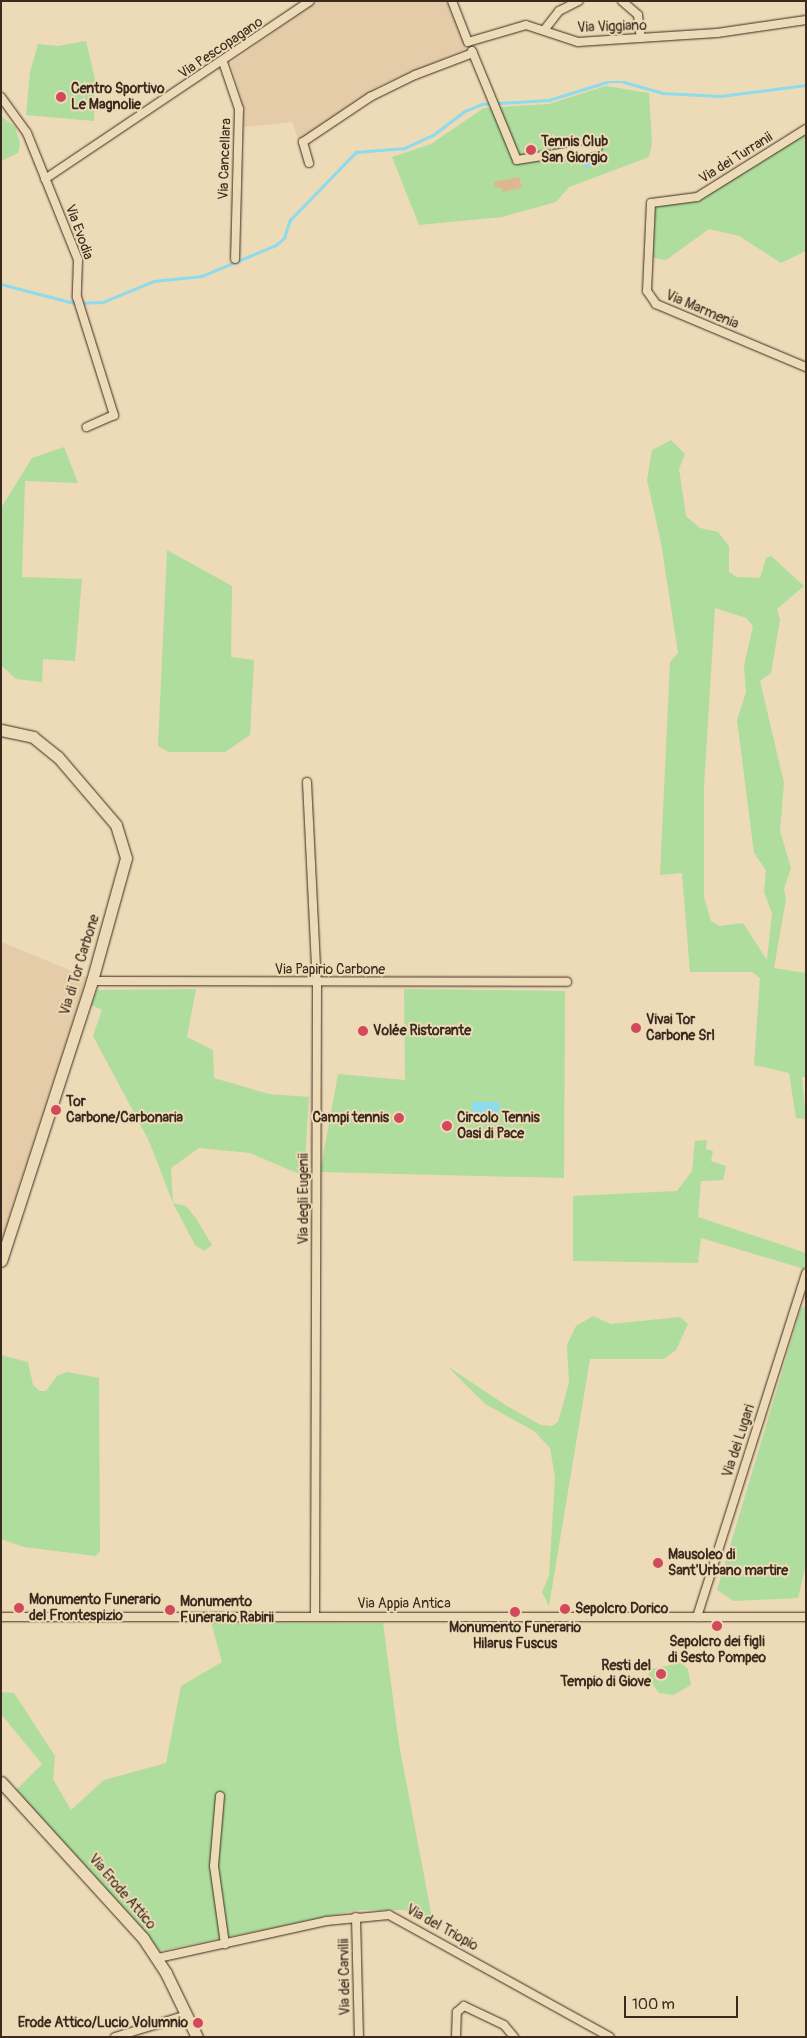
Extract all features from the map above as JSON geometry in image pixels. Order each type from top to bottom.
[{"type":"main road","name":"Via di Tor Carbone","points":[[1,730],[25,734],[46,746],[98,801],[122,835],[124,869],[92,981],[2,1260]]},
{"type":"main road","name":"Via Erode Attico","points":[[1,1782],[127,1918],[158,1958],[197,2037]]},
{"type":"street","name":"Via Pescopagano","points":[[45,179],[223,62],[310,1]]},
{"type":"street","points":[[452,1],[517,160],[598,147]]},
{"type":"street","points":[[545,29],[562,9],[579,1]]},
{"type":"street","points":[[622,1],[638,15],[641,38]]},
{"type":"street","name":"Via Viggiano","points":[[468,42],[522,26],[545,29],[576,42],[717,33],[806,20]]},
{"type":"street","points":[[309,163],[303,142],[370,97],[415,75],[473,53]]},
{"type":"street","name":"Via Cancellara","points":[[223,62],[239,110],[235,259]]},
{"type":"street","name":"Via Evodia","points":[[1,97],[18,116],[78,260],[77,298],[114,415],[87,427]]},
{"type":"street","name":"Via dei Turranii","points":[[650,205],[658,200],[685,201],[709,192],[806,129]]},
{"type":"street","name":"Via Marmenia","points":[[650,205],[647,291],[651,301],[806,367]]},
{"type":"street","name":"Via degli Eugenii","points":[[307,782],[317,983],[315,1617]]},
{"type":"street","name":"Via Papirio Carbone","points":[[92,981],[317,983],[567,982]]},
{"type":"street","name":"Via dei Lugari","points":[[696,1617],[806,1273]]},
{"type":"street","name":"Via Appia Antica","points":[[1,1617],[806,1617]]},
{"type":"street","points":[[220,1796],[214,1866],[225,1944]]},
{"type":"street","name":"Via del Triopio","points":[[158,1958],[356,1917],[389,1914],[610,2037]]},
{"type":"street","name":"Via dei Carvilii","points":[[356,1917],[359,2037]]},
{"type":"street","points":[[456,2037],[457,2012],[464,2006],[504,2025],[514,2037]]},
{"type":"street","points":[[115,2037],[187,2015]]},
{"type":"shaded area","points":[[317,1],[447,1],[466,49],[381,85],[299,141],[292,122],[244,127],[241,99],[231,63]]},
{"type":"shaded area","points":[[1,942],[87,977],[1,1242]]},
{"type":"green space","name":"Centro Sportivo Le Magnolie","points":[[86,41],[95,79],[94,121],[26,115],[30,72],[38,44],[58,46]]},
{"type":"green space","name":"Tennis Club San Giorgio","points":[[606,86],[649,93],[652,143],[649,157],[569,187],[556,202],[502,217],[419,225],[392,157],[431,144],[484,108],[549,104]]},
{"type":"green space","points":[[1,116],[15,127],[20,143],[18,153],[1,161]]},
{"type":"green space","points":[[806,132],[806,251],[781,263],[739,236],[709,229],[666,260],[649,257],[650,205],[685,201]]},
{"type":"green space","points":[[671,440],[685,454],[679,469],[686,516],[700,528],[718,532],[729,546],[729,572],[736,577],[760,578],[766,558],[771,556],[804,586],[777,609],[780,620],[771,673],[760,681],[784,783],[780,831],[791,868],[784,889],[786,899],[774,968],[806,973],[806,1077],[802,1077],[806,1119],[796,1118],[789,1073],[754,1065],[760,978],[752,972],[690,972],[682,873],[660,875],[670,662],[678,653],[661,543],[647,480],[652,450]],"holes":[[[715,608],[746,618],[753,626],[744,666],[746,692],[737,720],[754,853],[766,870],[764,892],[772,913],[767,960],[743,923],[720,926],[711,921],[704,897],[704,787]]]},
{"type":"green space","points":[[64,447],[78,483],[25,481],[22,577],[82,579],[75,661],[43,659],[42,682],[16,679],[1,665],[1,508],[32,458]]},
{"type":"green space","points":[[167,550],[232,586],[231,657],[254,660],[250,735],[225,752],[169,752],[158,746]]},
{"type":"green space","points":[[196,989],[187,1037],[213,1050],[214,1078],[269,1094],[309,1097],[304,1176],[250,1153],[199,1148],[171,1168],[173,1203],[149,1141],[93,1036],[102,1010],[91,1005],[97,990]]},
{"type":"green space","name":"Circolo Tennis Oasi di Pace","points":[[404,989],[565,991],[564,1178],[320,1172],[338,1074],[405,1080]]},
{"type":"green space","points":[[707,1140],[706,1149],[713,1151],[711,1161],[726,1166],[723,1180],[701,1181],[698,1217],[806,1253],[804,1269],[701,1238],[698,1263],[573,1261],[573,1196],[677,1191],[692,1171],[695,1141]]},
{"type":"green space","points":[[173,1203],[186,1206],[212,1245],[204,1251],[195,1245]]},
{"type":"green space","points":[[806,1306],[806,1564],[798,1598],[734,1601],[717,1590],[801,1308]]},
{"type":"green space","points":[[593,1316],[611,1324],[680,1317],[688,1324],[676,1350],[664,1359],[590,1359],[549,1606],[542,1592],[549,1576],[555,1477],[550,1448],[534,1431],[485,1404],[447,1366],[507,1406],[541,1425],[552,1426],[558,1422],[569,1383],[567,1345],[576,1326]]},
{"type":"green space","points":[[1,1355],[28,1362],[33,1385],[40,1391],[46,1391],[57,1376],[67,1372],[99,1378],[100,1551],[96,1556],[24,1547],[1,1539]]},
{"type":"green space","points":[[211,1622],[383,1623],[399,1744],[434,1928],[405,1910],[359,1910],[160,1951],[16,1790],[42,1764],[1,1714],[1,1692],[14,1693],[55,1756],[53,1779],[71,1810],[104,1780],[166,1763],[181,1686],[222,1662]]},
{"type":"green space","points":[[681,1663],[688,1669],[691,1685],[673,1695],[659,1693],[647,1677],[651,1669]]},
{"type":"water","points":[[604,153],[606,164],[584,168],[582,157]]},
{"type":"water","points":[[472,1102],[499,1102],[499,1115],[472,1115]]},
{"type":"building","name":"Tennis Club San Giorgio","points":[[519,177],[522,188],[502,192],[501,187],[495,188],[494,182]]},
{"type":"waterway","points":[[1,284],[74,303],[103,302],[154,281],[202,276],[276,245],[284,238],[290,220],[356,152],[405,148],[433,135],[463,112],[482,104],[549,100],[607,82],[624,82],[663,93],[720,96],[806,85]]},
{"type":"place","name":"Centro Sportivo Le Magnolie","points":[[61,97]]},
{"type":"place","name":"Tennis Club San Giorgio","points":[[531,150]]},
{"type":"place","name":"Vivai Tor Carbone Srl","points":[[636,1028]]},
{"type":"place","name":"Volée Ristorante","points":[[363,1031]]},
{"type":"place","name":"Tor Carbone/Carbonaria","points":[[56,1110]]},
{"type":"place","name":"Campi tennis","points":[[399,1118]]},
{"type":"place","name":"Circolo Tennis Oasi di Pace","points":[[447,1126]]},
{"type":"place","name":"Mausoleo di Sant'Urbano martire","points":[[658,1563]]},
{"type":"place","name":"Monumento Funerario del Frontespizio","points":[[19,1608]]},
{"type":"place","name":"Sepolcro Dorico","points":[[565,1609]]},
{"type":"place","name":"Monumento Funerario Rabirii","points":[[170,1610]]},
{"type":"place","name":"Monumento Funerario Hilarus Fuscus","points":[[515,1612]]},
{"type":"place","name":"Sepolcro dei figli di Sesto Pompeo","points":[[717,1626]]},
{"type":"place","name":"Resti del Tempio di Giove","points":[[661,1674]]},
{"type":"place","name":"Erode Attico/Lucio Volumnio","points":[[198,2023]]}]
